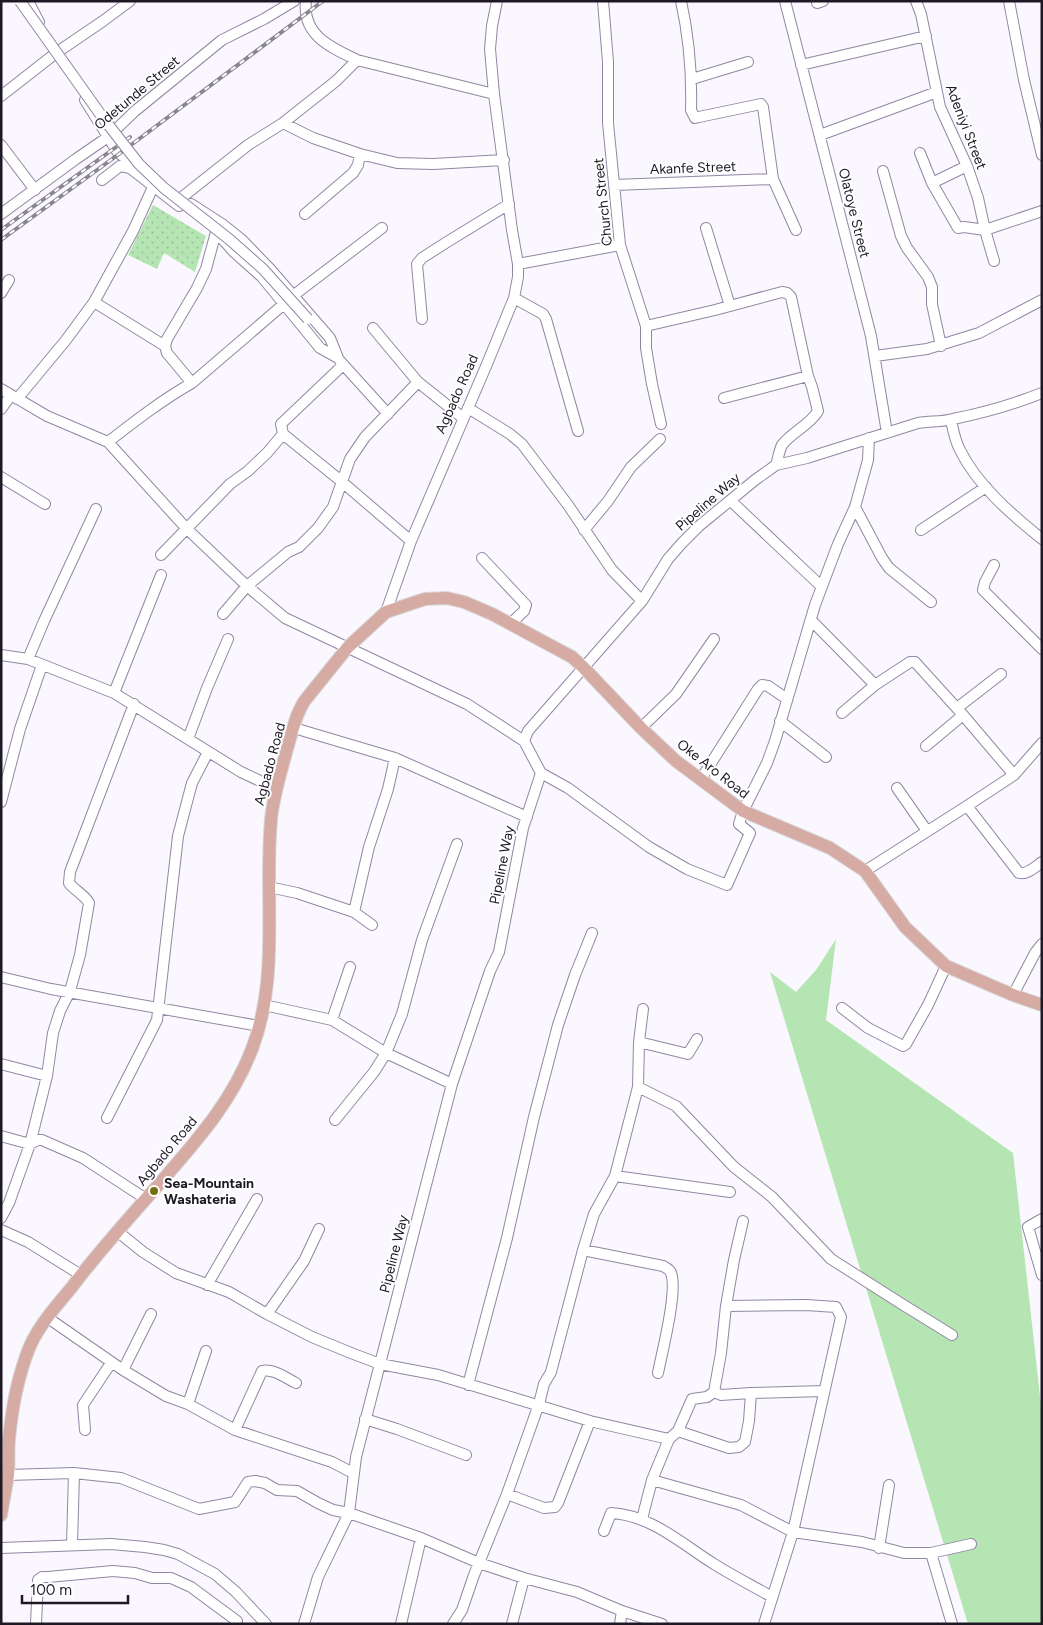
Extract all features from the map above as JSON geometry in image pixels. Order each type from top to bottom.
[{"type":"main road","name":"Oke Aro Road","points":[[386,612],[425,599],[447,598],[471,605],[572,657],[676,761],[743,811],[830,848],[865,871],[905,927],[946,966],[1013,995],[1042,1005]]},
{"type":"main road","name":"Agbado Road","points":[[1,1515],[8,1475],[5,1436],[14,1397],[31,1345],[48,1318],[81,1275],[214,1120],[236,1087],[253,1047],[264,1004],[271,926],[269,887],[271,818],[294,728],[303,704],[348,647],[386,612]]},
{"type":"street","points":[[20,1],[103,118],[139,164],[164,188],[229,239],[262,269],[308,319],[340,362],[388,414]]},
{"type":"street","points":[[28,1],[56,53],[121,156],[130,160],[242,240],[294,295],[330,338],[340,362]]},
{"type":"street","points":[[1,96],[56,53],[130,1]]},
{"type":"street","name":"Odetunde Street","points":[[1,214],[108,137],[135,111],[222,40],[264,19],[294,1]]},
{"type":"street","points":[[306,1],[305,14],[314,34],[339,51],[357,60],[494,94]]},
{"type":"street","name":"Agbado Road","points":[[386,612],[411,541],[514,298],[518,277],[518,264],[494,94],[490,48],[497,1]]},
{"type":"street","name":"Church Street","points":[[603,1],[608,62],[608,123],[620,244],[646,326],[646,348],[661,424]]},
{"type":"street","points":[[681,1],[692,79],[691,110],[695,118],[761,104],[763,107],[773,179],[796,230]]},
{"type":"street","name":"Olatoye Street","points":[[785,1],[871,336],[887,433]]},
{"type":"street","points":[[816,1],[817,3],[823,1]]},
{"type":"street","name":"Adeniyi Street","points":[[916,1],[922,14],[940,107],[967,166],[978,198],[994,261]]},
{"type":"street","points":[[1009,1],[1024,80],[1042,154]]},
{"type":"street","points":[[801,64],[926,36]]},
{"type":"street","points":[[181,198],[248,145],[283,123],[336,81],[357,60]]},
{"type":"street","points":[[692,79],[748,62]]},
{"type":"street","points":[[820,135],[936,92]]},
{"type":"street","points":[[283,123],[313,138],[360,154],[397,163],[421,164],[504,160]]},
{"type":"street","points":[[1,145],[35,190]]},
{"type":"street","points":[[920,153],[932,183],[958,228],[985,230],[1042,211]]},
{"type":"street","points":[[305,214],[354,173],[360,154]]},
{"type":"street","points":[[102,180],[120,166],[130,168],[153,187],[216,232],[234,252],[262,277],[320,348],[340,362]]},
{"type":"street","points":[[932,183],[967,166]]},
{"type":"street","points":[[883,171],[906,248],[928,276],[932,287],[932,304],[940,346]]},
{"type":"street","name":"Akanfe Street","points":[[614,185],[773,179]]},
{"type":"street","points":[[1,409],[66,340],[94,302],[134,231],[153,187]]},
{"type":"street","points":[[422,319],[417,264],[422,258],[509,204]]},
{"type":"street","points":[[294,295],[382,228]]},
{"type":"street","points":[[706,228],[730,306]]},
{"type":"street","points":[[192,383],[167,353],[165,346],[167,339],[206,269],[216,232]]},
{"type":"street","points":[[518,264],[620,244]]},
{"type":"street","points":[[1,293],[10,280]]},
{"type":"street","points":[[646,326],[782,292],[787,293],[791,297],[808,376],[818,411],[815,417],[790,436],[781,447],[776,465]]},
{"type":"street","points":[[514,298],[543,314],[546,318],[578,431]]},
{"type":"street","points":[[875,356],[940,346],[979,333],[1042,300]]},
{"type":"street","points":[[94,302],[165,346]]},
{"type":"street","points":[[108,442],[175,392],[192,383],[284,304]]},
{"type":"street","points":[[373,328],[418,382],[463,418]]},
{"type":"street","points":[[340,362],[304,404],[285,420],[282,424],[283,434],[411,541]]},
{"type":"street","points":[[724,398],[808,376]]},
{"type":"street","points":[[223,614],[247,586],[288,552],[299,547],[318,528],[333,507],[350,458],[366,437],[418,382]]},
{"type":"street","points":[[1,389],[47,416],[108,442],[186,528],[247,586],[285,618],[467,704],[524,741],[541,773],[568,788],[649,847],[687,868],[727,885],[750,834],[739,824],[743,811],[766,764],[822,587],[838,544],[855,507],[868,460],[869,438]]},
{"type":"street","name":"Pipeline Way","points":[[524,741],[532,726],[642,601],[673,554],[699,526],[754,480],[776,465],[806,458],[930,420],[950,420],[1027,399],[1042,392]]},
{"type":"street","points":[[468,408],[510,434],[522,444],[568,505],[612,570],[642,601]]},
{"type":"street","points":[[950,420],[960,450],[986,487],[1010,513],[1042,539]]},
{"type":"street","points":[[161,555],[230,484],[248,471],[267,453],[283,434]]},
{"type":"street","points":[[584,530],[608,501],[631,467],[660,438]]},
{"type":"street","points":[[1,477],[45,504]]},
{"type":"street","points":[[921,530],[986,487]]},
{"type":"street","points":[[731,501],[822,587]]},
{"type":"street","points":[[855,507],[889,568],[931,602]]},
{"type":"street","points":[[28,659],[96,510]]},
{"type":"street","points":[[482,558],[526,605],[524,611],[510,624]]},
{"type":"street","points":[[994,565],[983,590],[1042,648]]},
{"type":"street","points":[[114,692],[161,575]]},
{"type":"street","points":[[811,620],[875,685]]},
{"type":"street","points":[[188,739],[228,639]]},
{"type":"street","points":[[641,728],[676,694],[714,639]]},
{"type":"street","points":[[1,655],[28,659],[114,692],[241,772],[277,789]]},
{"type":"street","points":[[842,713],[875,685],[910,662],[915,662],[960,711],[1014,775]]},
{"type":"street","points":[[1,802],[20,729],[42,664]]},
{"type":"street","points":[[926,746],[960,711],[1001,674]]},
{"type":"street","points":[[700,779],[762,685],[768,686],[786,699]]},
{"type":"street","points":[[2,1215],[10,1203],[30,1144],[47,1076],[53,1033],[60,1011],[70,991],[80,955],[89,903],[87,899],[70,885],[68,880],[134,704]]},
{"type":"street","points":[[780,721],[826,757]]},
{"type":"street","points":[[294,728],[394,758],[526,817]]},
{"type":"street","points":[[865,871],[1014,775],[1042,743]]},
{"type":"street","points":[[108,1118],[157,1020],[178,836],[192,783],[208,752]]},
{"type":"street","points":[[354,912],[369,847],[388,789],[394,758]]},
{"type":"street","name":"Pipeline Way","points":[[304,1624],[318,1577],[350,1513],[353,1473],[365,1419],[452,1084],[498,952],[523,828],[541,773]]},
{"type":"street","points":[[897,788],[927,832]]},
{"type":"street","points":[[967,806],[1019,873],[1027,873],[1042,862]]},
{"type":"street","points":[[335,1120],[374,1072],[386,1053],[402,1014],[422,940],[457,844]]},
{"type":"street","points":[[269,887],[297,893],[354,912],[372,925]]},
{"type":"street","points":[[468,1385],[507,1238],[534,1117],[558,1024],[592,933]]},
{"type":"street","points":[[1013,995],[1035,953],[1042,944]]},
{"type":"street","points":[[842,1008],[868,1028],[902,1046],[906,1044],[928,1005],[946,966]]},
{"type":"street","points":[[332,1020],[350,967]]},
{"type":"street","points":[[1,977],[51,989],[259,1026]]},
{"type":"street","points":[[264,1004],[332,1020],[386,1053],[452,1084]]},
{"type":"street","points":[[453,1624],[462,1610],[478,1563],[507,1494],[539,1404],[544,1384],[551,1372],[594,1214],[615,1176],[638,1087],[639,1042],[643,1010]]},
{"type":"street","points":[[639,1042],[688,1054],[697,1039]]},
{"type":"street","points":[[1,1064],[47,1076]]},
{"type":"street","points":[[638,1087],[676,1106],[734,1167],[772,1198],[831,1258],[952,1334]]},
{"type":"street","points":[[1,1136],[30,1144],[42,1140],[83,1158],[146,1199]]},
{"type":"street","points":[[615,1176],[730,1192]]},
{"type":"street","points":[[207,1285],[257,1199]]},
{"type":"street","points":[[1042,1219],[1028,1227],[1042,1275]]},
{"type":"street","points":[[642,1520],[652,1480],[670,1440],[678,1431],[692,1399],[707,1397],[714,1392],[721,1353],[726,1306],[743,1221]]},
{"type":"street","points":[[267,1314],[304,1261],[319,1229]]},
{"type":"street","points":[[1,1230],[28,1242],[81,1275]]},
{"type":"street","points":[[117,1231],[143,1252],[176,1273],[229,1292],[312,1337],[380,1364],[438,1375],[590,1420],[670,1440]]},
{"type":"street","points":[[583,1250],[669,1269],[672,1274],[670,1312],[658,1373]]},
{"type":"street","points":[[726,1306],[806,1305],[836,1307],[841,1317],[792,1532],[764,1624]]},
{"type":"street","points":[[123,1370],[151,1314]]},
{"type":"street","points":[[48,1318],[111,1363],[166,1396],[188,1404],[235,1430],[332,1462],[353,1473]]},
{"type":"street","points":[[188,1404],[206,1351]]},
{"type":"street","points":[[85,1430],[82,1405],[111,1363]]},
{"type":"street","points":[[235,1430],[262,1371],[267,1369],[296,1383]]},
{"type":"street","points":[[714,1392],[721,1395],[824,1392]]},
{"type":"street","points":[[678,1431],[729,1448],[739,1448],[745,1442],[751,1393]]},
{"type":"street","points":[[365,1419],[466,1455]]},
{"type":"street","points":[[507,1494],[544,1508],[555,1507],[590,1420]]},
{"type":"street","points":[[8,1475],[74,1474],[121,1478],[199,1509],[235,1502],[248,1482],[265,1483],[277,1490],[297,1491],[334,1510],[350,1513],[421,1538],[478,1563],[576,1592],[622,1611],[662,1624]]},
{"type":"street","points":[[72,1545],[74,1474]]},
{"type":"street","points":[[652,1480],[741,1505],[792,1532],[862,1542],[904,1553],[931,1552],[971,1544]]},
{"type":"street","points":[[879,1548],[889,1485]]},
{"type":"street","points":[[604,1531],[611,1513],[642,1520],[670,1535],[716,1566],[772,1597]]},
{"type":"street","points":[[401,1624],[421,1538]]},
{"type":"street","points":[[1,1548],[111,1544],[145,1547],[178,1554],[215,1574],[236,1592],[266,1624]]},
{"type":"street","points":[[931,1552],[952,1624]]},
{"type":"street","points":[[36,1624],[38,1580],[42,1577],[114,1571],[134,1573],[152,1578],[172,1578],[191,1587],[236,1621]]},
{"type":"street","points":[[512,1624],[524,1578]]},
{"type":"street","points":[[620,1624],[622,1611]]},
{"type":"green space","points":[[153,205],[206,236],[195,272],[164,253],[157,269],[128,255]]},
{"type":"green space","points":[[836,939],[826,1020],[1013,1153],[1042,1414],[1042,1624],[968,1624],[770,972],[796,992],[816,970]]},
{"type":"railway","points":[[1,240],[323,1]]},
{"type":"railway","points":[[1,230],[130,137]]},
{"type":"place","name":"Sea-Mountain Washateria","points":[[154,1191]]}]
